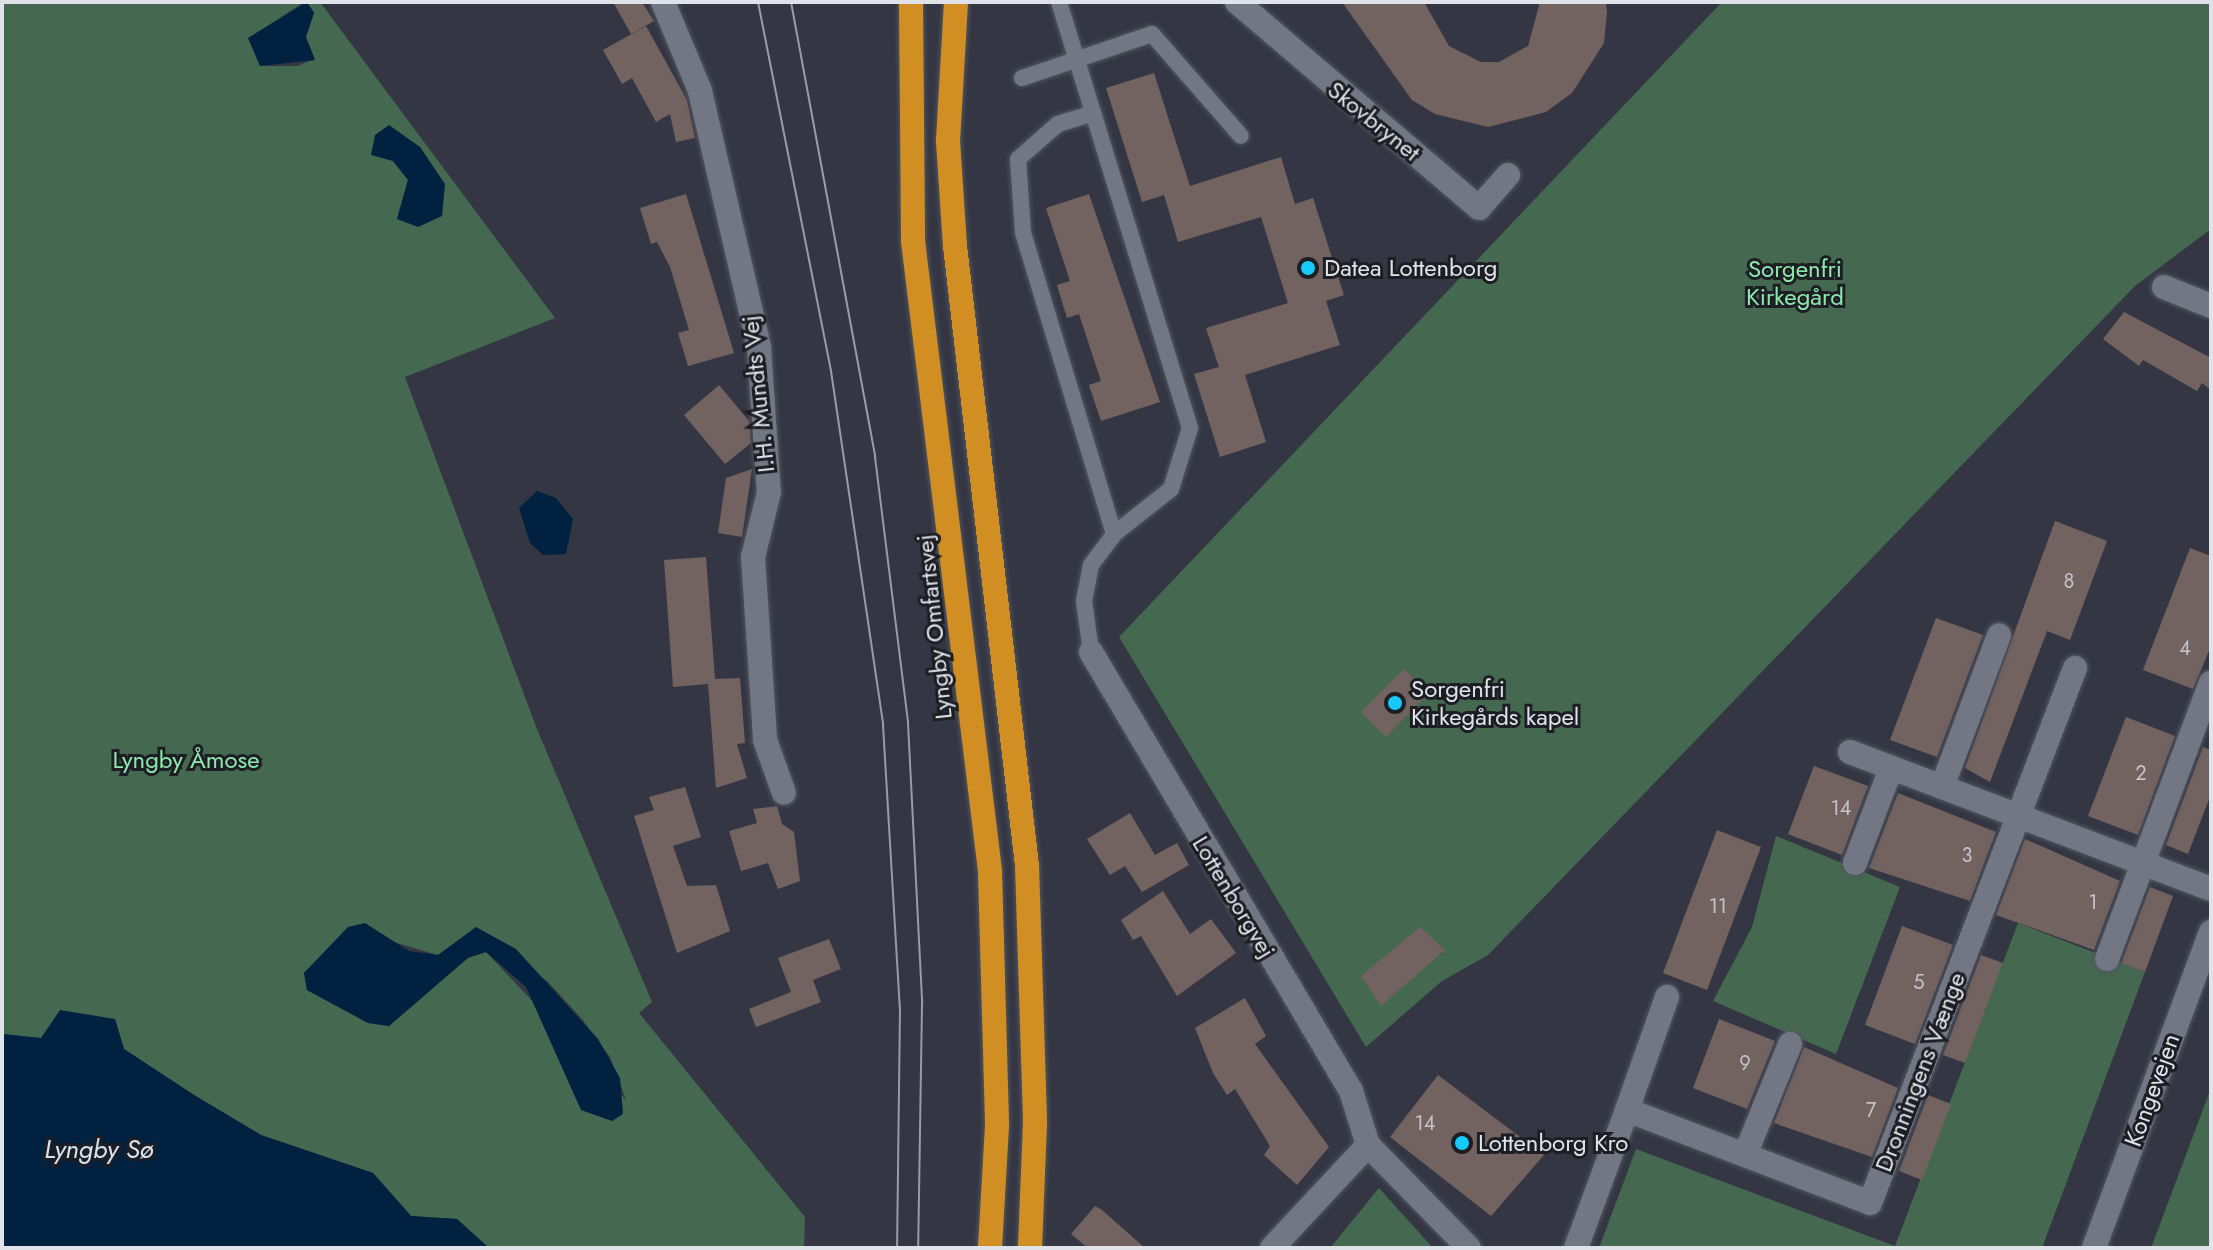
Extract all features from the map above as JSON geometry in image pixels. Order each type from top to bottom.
[{"type":"highway","name":"Lyngby Omfartsvej","points":[[911,2],[913,241],[990,871],[997,1126],[990,1248]]},
{"type":"highway","points":[[956,2],[948,141],[955,246],[1027,865],[1035,1123],[1030,1248]]},
{"type":"street","name":"I.H. Mundts Vej","points":[[663,2],[700,91],[759,347],[769,492],[753,557],[765,740],[784,793]]},
{"type":"street","name":"Skovbrynet","points":[[1237,2],[1479,208],[1508,175]]},
{"type":"street","points":[[2164,287],[2211,306]]},
{"type":"street","points":[[1942,787],[1999,635]]},
{"type":"street","name":"Lottenborgvej","points":[[1091,652],[1351,1091],[1368,1145],[1469,1248]]},
{"type":"street","name":"Dronningens Vænge","points":[[1627,1110],[1870,1203],[2075,668]]},
{"type":"street","points":[[2107,959],[2211,683]]},
{"type":"street","points":[[1850,752],[2211,889]]},
{"type":"street","points":[[1855,863],[1891,768]]},
{"type":"street","name":"Kongevejen","points":[[2094,1248],[2211,932]]},
{"type":"street","points":[[1576,1248],[1667,997]]},
{"type":"street","points":[[1745,1155],[1790,1044]]},
{"type":"street","points":[[1272,1248],[1368,1145]]},
{"type":"lane","points":[[1059,2],[1190,428],[1171,489],[1114,534],[1091,565],[1084,601],[1091,652]]},
{"type":"lane","points":[[1022,78],[1152,34],[1241,136]]},
{"type":"lane","points":[[1093,113],[1058,124],[1018,159],[1023,232],[1114,534]]},
{"type":"green space","name":"Lyngby Åmose","points":[[2,2],[304,2],[249,38],[260,66],[297,66],[315,59],[305,37],[314,13],[307,2],[320,2],[555,318],[405,377],[537,729],[652,1002],[639,1013],[805,1217],[804,1248],[489,1248],[457,1219],[411,1216],[373,1173],[261,1135],[194,1095],[124,1049],[115,1019],[90,1017],[41,1038],[2,1034]],"holes":[[[420,147],[431,165],[397,219],[408,180],[393,161]],[[476,928],[548,982],[582,1019],[610,1057],[626,1100],[486,952],[468,957],[389,1026],[368,1023],[307,990],[304,973],[326,952],[390,941],[438,955]]]},
{"type":"green space","name":"Sorgenfri Kirkegård","points":[[1722,2],[2211,2],[2211,229],[2135,286],[1488,955],[1442,981],[1366,1047],[1119,637]]},
{"type":"green space","points":[[1776,836],[1900,887],[1836,1054],[1713,1001],[1752,927]]},
{"type":"green space","points":[[2018,923],[2145,972],[2042,1248],[1599,1248],[1636,1149],[1895,1246]]},
{"type":"green space","points":[[2211,1088],[2211,1248],[2151,1248]]},
{"type":"green space","points":[[1379,1188],[1433,1248],[1330,1248]]},
{"type":"water","points":[[307,2],[314,13],[306,37],[315,60],[260,66],[248,38]]},
{"type":"water","points":[[389,125],[420,147],[445,184],[442,216],[418,227],[397,219],[408,180],[393,161],[371,155],[375,135]]},
{"type":"water","points":[[537,491],[556,498],[573,519],[566,554],[543,555],[530,543],[519,508]]},
{"type":"water","points":[[365,923],[409,951],[438,955],[476,927],[516,949],[598,1039],[620,1078],[623,1114],[612,1121],[581,1110],[526,987],[486,952],[468,958],[389,1026],[368,1023],[307,990],[304,973],[348,927]]},
{"type":"water","name":"Lyngby Sø","points":[[60,1010],[115,1019],[124,1049],[194,1095],[261,1135],[373,1173],[411,1216],[457,1219],[489,1248],[2,1248],[2,1034],[41,1038]]},
{"type":"building","points":[[613,2],[642,2],[654,21],[631,34]]},
{"type":"building","points":[[1342,2],[1424,2],[1449,46],[1481,62],[1499,62],[1528,46],[1540,2],[1606,2],[1604,43],[1572,93],[1546,112],[1488,127],[1435,114],[1412,100]]},
{"type":"building","points":[[646,26],[687,100],[695,138],[676,142],[670,114],[656,122],[632,78],[622,84],[603,50]]},
{"type":"building","points":[[1154,73],[1190,186],[1281,157],[1295,204],[1313,198],[1344,295],[1326,301],[1340,345],[1245,375],[1266,442],[1220,457],[1194,374],[1219,367],[1206,328],[1288,303],[1261,217],[1178,242],[1164,195],[1142,202],[1106,88]]},
{"type":"building","points":[[686,194],[734,353],[688,366],[678,333],[689,330],[670,267],[657,242],[651,244],[640,208]]},
{"type":"building","points":[[1089,194],[1160,402],[1101,421],[1089,385],[1101,381],[1079,314],[1067,318],[1057,285],[1070,281],[1046,208]]},
{"type":"building","points":[[2124,312],[2211,358],[2211,390],[2202,383],[2197,391],[2143,360],[2139,366],[2103,339]]},
{"type":"building","points":[[719,385],[749,421],[751,443],[725,464],[684,415]]},
{"type":"building","points":[[752,469],[742,537],[718,533],[726,478]]},
{"type":"building","points":[[2055,521],[2107,541],[2070,640],[2047,631],[1990,782],[1965,768]]},
{"type":"building","points":[[2190,548],[2211,556],[2211,646],[2193,689],[2143,670]]},
{"type":"building","points":[[706,557],[715,679],[740,678],[745,743],[737,744],[747,778],[716,788],[708,684],[673,687],[664,560]]},
{"type":"building","points":[[1936,618],[1983,635],[1937,757],[1890,740]]},
{"type":"building","name":"Sorgenfri Kirkegårds kapel","points":[[1404,669],[1429,693],[1386,737],[1361,712]]},
{"type":"building","points":[[2126,717],[2175,736],[2138,835],[2088,816]]},
{"type":"building","points":[[2203,747],[2211,750],[2211,794],[2188,854],[2166,845]]},
{"type":"building","points":[[1814,766],[1868,786],[1842,855],[1788,834]]},
{"type":"building","points":[[685,787],[701,837],[673,846],[687,886],[716,885],[730,931],[677,953],[634,816],[654,810],[649,797]]},
{"type":"building","points":[[1898,793],[1996,832],[1970,901],[1869,868]]},
{"type":"building","points":[[777,806],[782,824],[794,832],[800,881],[778,889],[768,863],[741,871],[729,831],[757,823],[753,809]]},
{"type":"building","points":[[1130,813],[1155,855],[1177,843],[1189,865],[1142,892],[1125,866],[1110,875],[1087,839]]},
{"type":"building","points":[[1717,830],[1761,847],[1707,990],[1663,973]]},
{"type":"building","points":[[2025,839],[2120,881],[2094,950],[1996,915]]},
{"type":"building","points":[[2150,887],[2173,896],[2145,972],[2121,963]]},
{"type":"building","points":[[1163,891],[1190,934],[1211,919],[1236,953],[1177,996],[1141,936],[1133,940],[1121,920]]},
{"type":"building","points":[[1902,926],[1953,945],[1915,1044],[1865,1025]]},
{"type":"building","points":[[1420,927],[1445,950],[1381,1006],[1361,976]]},
{"type":"building","points":[[829,939],[841,969],[813,980],[821,1002],[756,1027],[749,1009],[791,992],[778,958]]},
{"type":"building","points":[[1981,955],[2003,963],[1965,1063],[1943,1055]]},
{"type":"building","points":[[1245,998],[1266,1036],[1255,1044],[1329,1147],[1297,1185],[1264,1155],[1270,1146],[1235,1089],[1227,1095],[1213,1073],[1195,1028]]},
{"type":"building","points":[[1719,1019],[1775,1041],[1747,1109],[1693,1088]]},
{"type":"building","points":[[1804,1047],[1898,1088],[1872,1157],[1774,1123]]},
{"type":"building","name":"Lottenborg Kro","points":[[1438,1075],[1544,1155],[1491,1216],[1390,1137]]},
{"type":"building","points":[[1928,1095],[1951,1104],[1922,1180],[1899,1171]]},
{"type":"building","points":[[1095,1206],[1145,1248],[1088,1248],[1071,1234]]},
{"type":"tram line","points":[[758,2],[831,371],[883,725],[900,1007],[897,1248]]},
{"type":"tram line","points":[[791,2],[875,457],[908,723],[922,1004],[918,1248]]},
{"type":"place","name":"Datea Lottenborg","points":[[1308,268]]},
{"type":"place","name":"Sorgenfri Kirkegårds kapel","points":[[1395,703]]},
{"type":"place","name":"Lottenborg Kro","points":[[1462,1143]]}]
